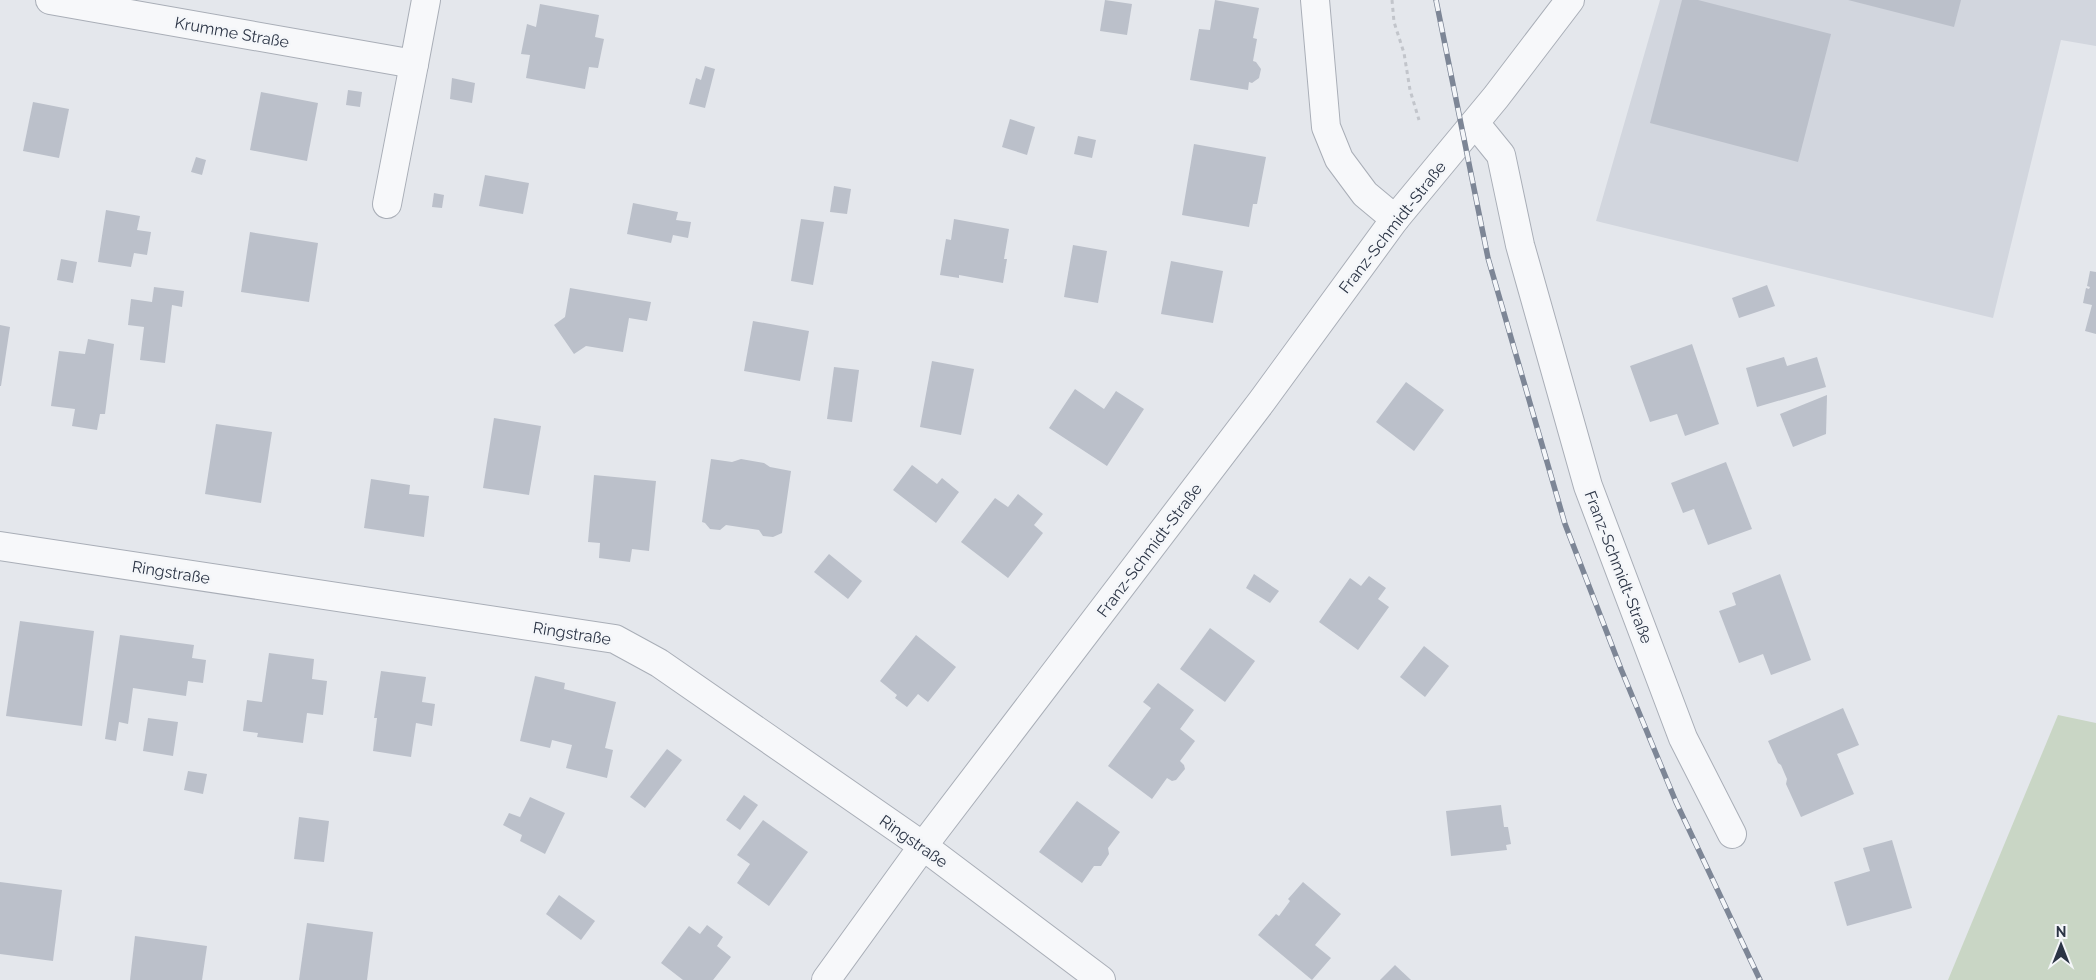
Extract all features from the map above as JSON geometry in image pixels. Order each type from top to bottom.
[{"type":"street","name":"Krumme Straße","points":[[50,0],[414,64]]},
{"type":"street","points":[[387,204],[426,0]]},
{"type":"street","points":[[1315,0],[1326,127],[1339,159],[1365,194],[1395,219]]},
{"type":"street","name":"Franz-Schmidt-Straße","points":[[826,980],[923,846],[1262,401],[1395,219],[1474,123],[1570,0]]},
{"type":"street","name":"Franz-Schmidt-Straße","points":[[1474,123],[1501,155],[1520,245],[1588,486],[1683,738],[1732,834]]},
{"type":"street","name":"Ringstraße","points":[[0,546],[615,639],[659,662],[923,846],[1101,980]]},
{"type":"path","points":[[1392,0],[1394,22],[1404,53],[1410,90],[1419,120]]},
{"type":"shaded area","points":[[1660,0],[2096,0],[2096,46],[2061,40],[1993,318],[1596,221]]},
{"type":"green space","points":[[2058,715],[2096,723],[2096,980],[1948,980]]},
{"type":"building","points":[[1105,0],[1132,4],[1127,35],[1100,31]]},
{"type":"building","points":[[1215,0],[1259,8],[1253,38],[1257,39],[1253,61],[1261,69],[1259,78],[1252,83],[1249,82],[1248,90],[1190,80],[1199,29],[1210,30]]},
{"type":"building","points":[[1682,0],[1698,0],[1831,34],[1798,162],[1650,123]]},
{"type":"building","points":[[1848,0],[1961,0],[1954,27]]},
{"type":"building","points":[[540,4],[599,15],[595,37],[604,39],[598,68],[589,67],[585,89],[526,78],[530,55],[521,54],[527,24],[536,27]]},
{"type":"building","points":[[705,66],[715,69],[705,108],[689,104],[696,78],[701,80]]},
{"type":"building","points":[[452,78],[475,83],[472,103],[450,99]]},
{"type":"building","points":[[348,90],[362,92],[360,107],[346,105]]},
{"type":"building","points":[[261,92],[318,103],[307,161],[250,150]]},
{"type":"building","points":[[33,102],[69,109],[59,158],[23,151]]},
{"type":"building","points":[[1010,119],[1035,127],[1027,155],[1002,147]]},
{"type":"building","points":[[1078,136],[1096,140],[1092,158],[1074,154]]},
{"type":"building","points":[[1194,144],[1266,157],[1257,204],[1253,204],[1249,227],[1182,215]]},
{"type":"building","points":[[196,157],[206,160],[202,175],[191,172]]},
{"type":"building","points":[[485,175],[529,183],[523,214],[479,206]]},
{"type":"building","points":[[834,186],[851,189],[847,214],[830,212]]},
{"type":"building","points":[[434,193],[444,195],[442,208],[432,207]]},
{"type":"building","points":[[633,203],[678,212],[676,220],[691,222],[688,238],[673,235],[671,243],[627,234]]},
{"type":"building","points":[[106,210],[140,216],[137,230],[151,232],[147,255],[134,253],[131,267],[98,262]]},
{"type":"building","points":[[801,219],[824,222],[813,285],[791,281]]},
{"type":"building","points":[[954,219],[1009,229],[1004,259],[1007,259],[1003,283],[959,275],[959,278],[940,275],[946,239],[951,240]]},
{"type":"building","points":[[250,232],[318,243],[309,302],[241,292]]},
{"type":"building","points":[[1073,245],[1107,251],[1098,303],[1064,297]]},
{"type":"building","points":[[61,259],[77,262],[73,283],[57,280]]},
{"type":"building","points":[[1171,261],[1223,271],[1213,323],[1161,314]]},
{"type":"building","points":[[2090,271],[2096,272],[2096,334],[2085,331],[2092,305],[2083,303],[2086,288],[2089,289],[2090,287],[2087,286]]},
{"type":"building","points":[[1767,285],[1775,306],[1739,318],[1732,298]]},
{"type":"building","points":[[154,287],[184,291],[182,307],[172,305],[165,363],[140,360],[144,327],[128,325],[131,299],[152,302]]},
{"type":"building","points":[[570,288],[651,302],[647,321],[629,318],[623,352],[586,346],[574,354],[554,325],[565,317]]},
{"type":"building","points":[[753,321],[809,331],[800,381],[744,371]]},
{"type":"building","points":[[0,325],[10,327],[1,386],[0,386]]},
{"type":"building","points":[[88,339],[114,344],[105,414],[100,414],[97,430],[72,426],[75,409],[51,406],[59,351],[85,354]]},
{"type":"building","points":[[1692,344],[1719,424],[1685,436],[1677,414],[1650,422],[1630,366]]},
{"type":"building","points":[[1784,357],[1787,366],[1817,357],[1826,387],[1757,407],[1746,368]]},
{"type":"building","points":[[932,361],[974,369],[961,435],[920,427]]},
{"type":"building","points":[[834,367],[859,370],[852,422],[827,419]]},
{"type":"building","points":[[1406,382],[1444,410],[1414,451],[1376,422]]},
{"type":"building","points":[[1075,389],[1104,409],[1116,391],[1144,409],[1107,466],[1049,428]]},
{"type":"building","points":[[1827,395],[1826,434],[1793,447],[1780,414]]},
{"type":"building","points":[[494,418],[541,426],[529,495],[483,488]]},
{"type":"building","points":[[216,424],[272,432],[261,503],[205,494]]},
{"type":"building","points":[[711,459],[732,462],[741,459],[791,471],[782,533],[773,537],[763,536],[759,530],[726,525],[720,530],[710,529],[702,522]]},
{"type":"building","points":[[1726,462],[1752,529],[1708,545],[1694,509],[1683,513],[1671,483]]},
{"type":"building","points":[[912,465],[937,484],[942,478],[959,492],[936,523],[893,490]]},
{"type":"building","points":[[594,475],[656,481],[649,551],[632,549],[630,562],[599,558],[600,543],[588,542]]},
{"type":"building","points":[[371,479],[410,485],[409,494],[429,496],[424,537],[364,528]]},
{"type":"building","points":[[1018,494],[1043,514],[1034,525],[1043,533],[1008,578],[961,542],[995,498],[1008,507]]},
{"type":"building","points":[[829,554],[862,581],[848,599],[814,572]]},
{"type":"building","points":[[1254,574],[1279,591],[1270,603],[1246,588]]},
{"type":"building","points":[[1780,574],[1811,660],[1771,675],[1763,654],[1739,663],[1719,611],[1736,605],[1732,593]]},
{"type":"building","points":[[1369,576],[1386,588],[1378,599],[1389,607],[1358,650],[1319,622],[1350,578],[1361,586]]},
{"type":"building","points":[[20,621],[94,631],[82,726],[6,716]]},
{"type":"building","points":[[1210,628],[1255,661],[1225,702],[1180,669]]},
{"type":"building","points":[[120,635],[194,645],[192,658],[206,660],[203,683],[188,681],[186,696],[133,688],[128,724],[119,722],[116,741],[105,739]]},
{"type":"building","points":[[916,635],[956,667],[928,702],[918,694],[907,707],[895,698],[897,695],[880,681]]},
{"type":"building","points":[[1424,646],[1449,666],[1425,697],[1400,677]]},
{"type":"building","points":[[269,653],[314,659],[312,679],[327,681],[323,715],[307,713],[303,743],[257,737],[258,733],[243,731],[247,700],[262,702]]},
{"type":"building","points":[[381,671],[426,677],[422,702],[435,704],[432,726],[416,723],[411,757],[373,751],[377,718],[374,718]]},
{"type":"building","points":[[535,676],[565,683],[564,689],[616,702],[605,748],[613,750],[607,778],[566,768],[572,745],[552,740],[550,748],[520,741]]},
{"type":"building","points":[[1158,683],[1194,710],[1180,729],[1195,741],[1180,761],[1185,769],[1176,780],[1172,781],[1167,778],[1152,799],[1108,766],[1151,708],[1143,702]]},
{"type":"building","points":[[1843,708],[1859,745],[1837,754],[1854,794],[1801,817],[1786,784],[1787,779],[1781,765],[1778,763],[1768,741]]},
{"type":"building","points":[[148,718],[178,722],[173,756],[143,751]]},
{"type":"building","points":[[667,749],[682,760],[645,808],[630,797]]},
{"type":"building","points":[[188,771],[207,774],[203,794],[184,790]]},
{"type":"building","points":[[744,795],[758,805],[740,830],[726,820]]},
{"type":"building","points":[[530,797],[565,813],[545,854],[520,841],[522,835],[503,825],[509,813],[520,817]]},
{"type":"building","points":[[1077,801],[1120,832],[1108,848],[1109,854],[1101,866],[1094,866],[1082,883],[1039,852]]},
{"type":"building","points":[[1501,805],[1504,827],[1508,827],[1511,844],[1506,845],[1507,850],[1451,856],[1446,811]]},
{"type":"building","points":[[299,817],[329,821],[324,862],[294,859]]},
{"type":"building","points":[[763,820],[808,852],[769,906],[737,883],[750,864],[737,855]]},
{"type":"building","points":[[1892,840],[1912,908],[1847,926],[1834,882],[1870,871],[1863,848]]},
{"type":"building","points":[[0,882],[62,890],[53,961],[0,954]]},
{"type":"building","points":[[1303,882],[1341,914],[1315,945],[1331,958],[1312,980],[1258,935],[1276,914],[1279,916],[1290,901],[1288,899]]},
{"type":"building","points":[[559,895],[595,921],[581,940],[546,914]]},
{"type":"building","points":[[307,923],[373,932],[367,980],[299,980]]},
{"type":"building","points":[[707,925],[723,937],[717,946],[731,957],[713,980],[683,980],[661,963],[689,926],[700,934]]},
{"type":"building","points":[[135,936],[207,946],[202,980],[130,980]]},
{"type":"building","points":[[1395,965],[1411,980],[1380,980]]},
{"type":"railway","points":[[1436,0],[1488,258],[1565,524],[1621,669],[1676,802],[1760,980]]}]
